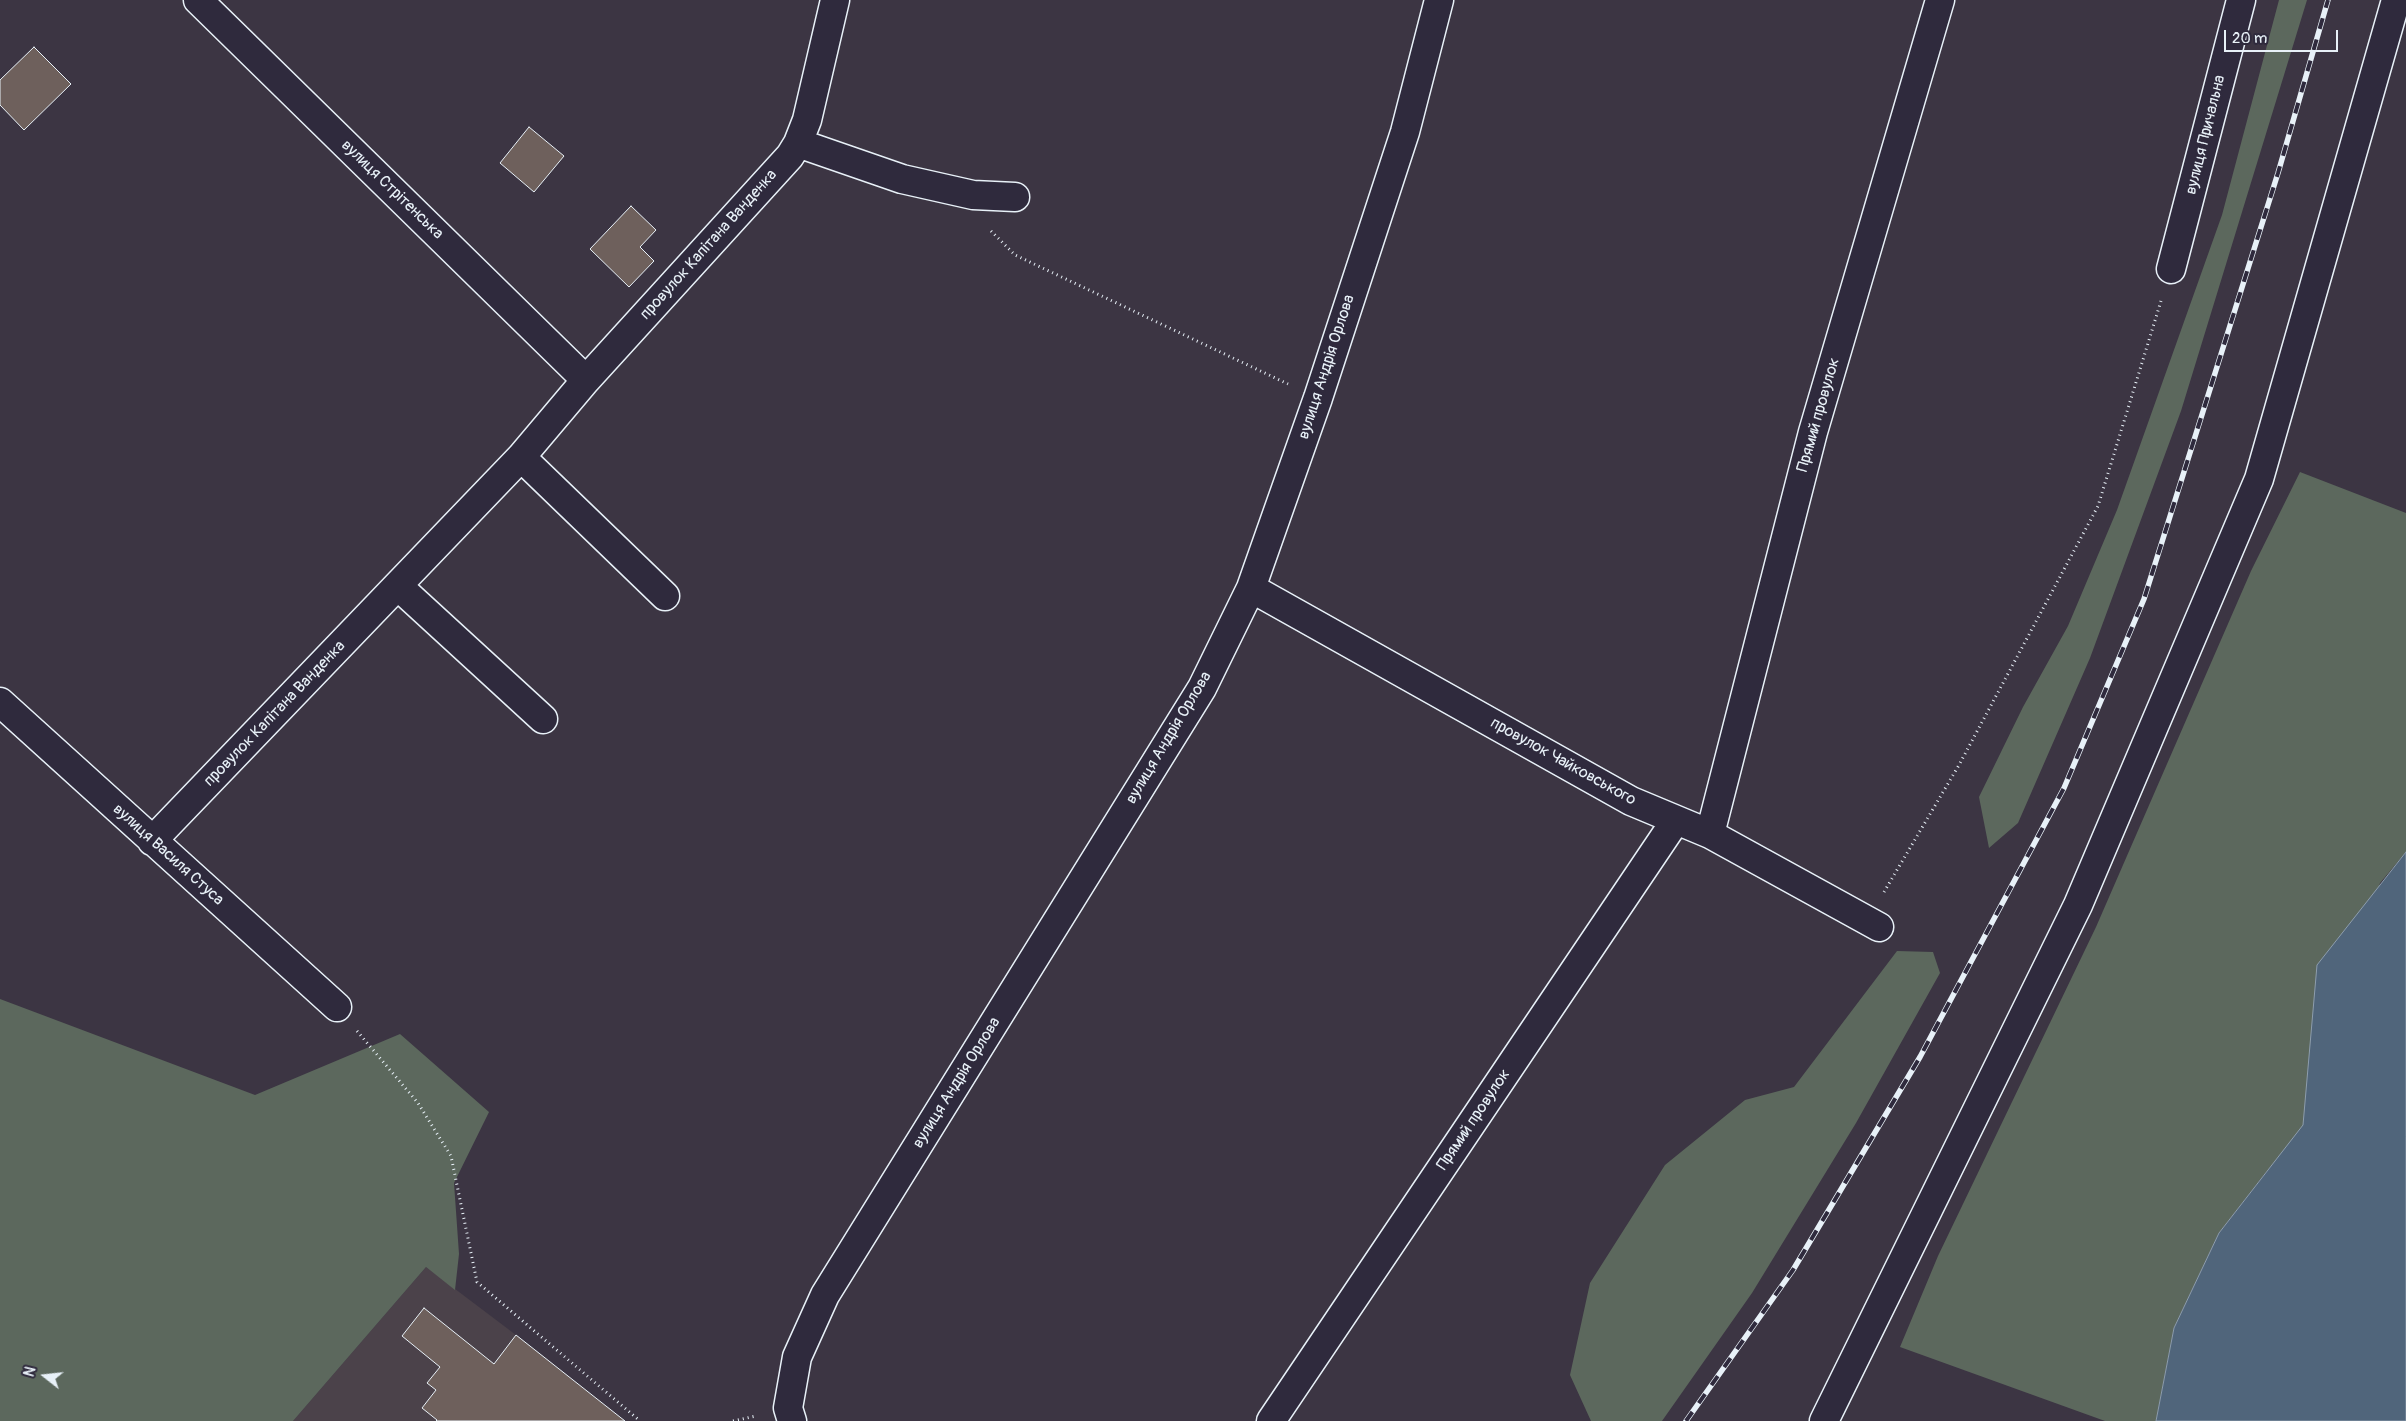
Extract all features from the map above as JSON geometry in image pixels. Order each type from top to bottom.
[{"type":"street","name":"вулиця Стрітенська","points":[[198,0],[586,380]]},
{"type":"street","name":"провулок Капітана Ванденка","points":[[152,841],[521,457],[586,380],[772,176],[798,143],[814,96],[835,0]]},
{"type":"street","name":"вулиця Андрія Орлова","points":[[792,1421],[788,1408],[797,1357],[825,1296],[1202,688],[1251,588],[1318,398],[1405,132],[1439,0]]},
{"type":"street","name":"Прямий провулок","points":[[1710,834],[1813,432],[1940,0]]},
{"type":"street","name":"вулиця Причальна","points":[[2171,270],[2241,0]]},
{"type":"street","points":[[1824,1421],[2078,905],[2259,480],[2396,0]]},
{"type":"street","points":[[798,143],[902,179],[973,195],[1016,197]]},
{"type":"street","points":[[521,457],[665,596]]},
{"type":"street","points":[[398,586],[542,719]]},
{"type":"street","name":"провулок Чайковського","points":[[1251,588],[1631,801],[1710,834],[1873,923]]},
{"type":"street","name":"вулиця Василя Стуса","points":[[0,702],[337,1008]]},
{"type":"street","name":"Прямий провулок","points":[[1271,1421],[1676,820]]},
{"type":"path","points":[[973,195],[991,230],[1014,255],[1144,318],[1318,398]]},
{"type":"path","points":[[1873,923],[2098,506],[2171,270]]},
{"type":"path","points":[[337,1008],[418,1103],[451,1156],[477,1282],[640,1421]]},
{"type":"shaded area","points":[[426,1267],[516,1335],[625,1421],[293,1421]]},
{"type":"green space","points":[[2279,0],[2307,0],[2181,411],[2090,658],[2018,823],[1989,848],[1979,797],[2023,707],[2068,626],[2117,510],[2222,215]]},
{"type":"green space","points":[[2300,472],[2406,513],[2406,852],[2380,883],[2305,1128],[2267,1171],[2219,1233],[2174,1328],[2156,1421],[2105,1421],[1900,1347],[1938,1256],[2096,927],[2251,571]]},
{"type":"green space","points":[[1897,951],[1933,952],[1940,973],[1856,1123],[1752,1293],[1662,1421],[1591,1421],[1570,1375],[1590,1283],[1665,1165],[1745,1100],[1794,1087]]},
{"type":"green space","points":[[0,999],[255,1095],[400,1034],[489,1112],[454,1183],[459,1254],[455,1290],[426,1267],[293,1421],[0,1421]]},
{"type":"water","points":[[2406,852],[2406,1421],[2156,1421],[2174,1328],[2219,1233],[2303,1125],[2317,965]]},
{"type":"building","points":[[34,47],[71,84],[24,130],[0,105],[0,80]]},
{"type":"building","points":[[529,127],[564,156],[534,192],[500,163]]},
{"type":"building","points":[[631,206],[656,230],[640,247],[654,261],[629,287],[590,249]]},
{"type":"building","points":[[424,1308],[494,1364],[516,1335],[625,1421],[436,1421],[422,1408],[436,1390],[427,1383],[440,1367],[402,1336]]},
{"type":"railway","points":[[1686,1421],[1793,1270],[1920,1057],[2064,788],[2144,599],[2278,173],[2328,0]]}]
